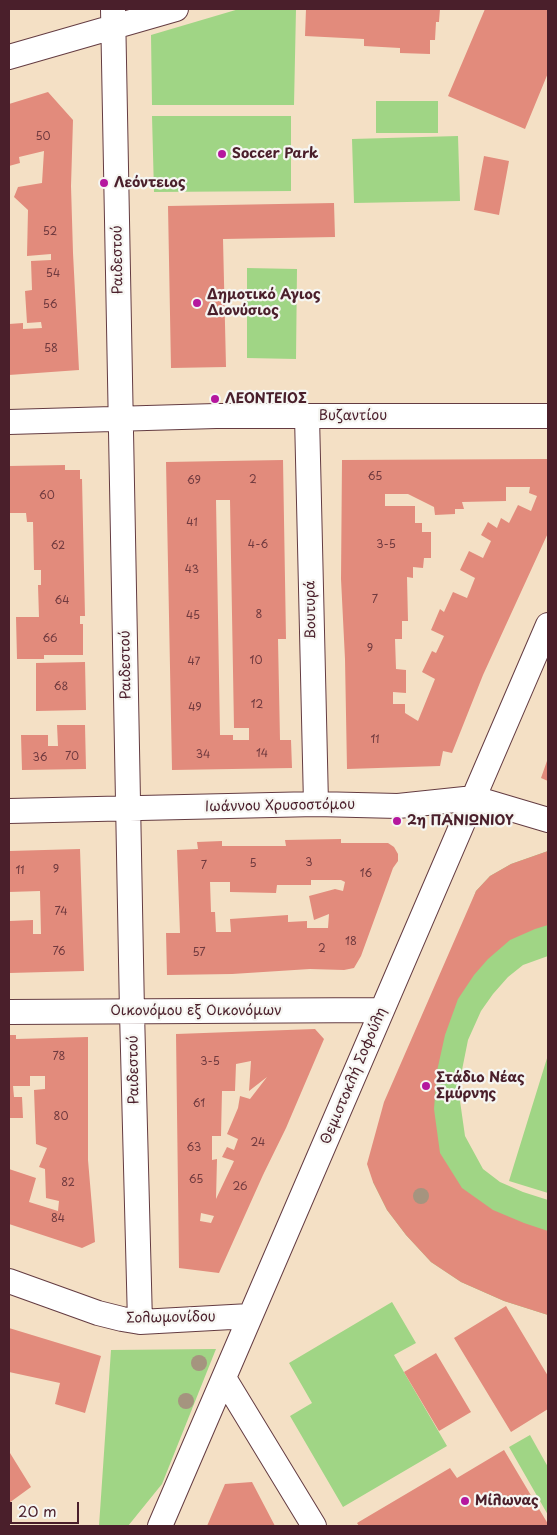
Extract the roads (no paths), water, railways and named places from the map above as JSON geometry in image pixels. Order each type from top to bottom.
[{"type":"street","points":[[9,57],[113,18],[176,9]]},
{"type":"street","name":"Ραιδεστού","points":[[113,18],[132,1012],[140,1322]]},
{"type":"street","name":"Βουτυρά","points":[[307,416],[316,804]]},
{"type":"street","name":"Βυζαντίου","points":[[9,422],[121,418],[548,416]]},
{"type":"street","name":"Θεμιστοκλή Σοφούλη","points":[[160,1526],[548,625]]},
{"type":"street","name":"Ιωάννου Χρυσοστόμου","points":[[9,811],[316,804],[398,806],[474,798],[548,820]]},
{"type":"street","name":"Οικονόμου εξ Οικονόμων","points":[[9,1012],[382,1010]]},
{"type":"street","name":"Σολωμονίδου","points":[[9,1281],[98,1313],[140,1322],[250,1316]]},
{"type":"street","points":[[224,1378],[314,1526]]},
{"type":"place","name":"Soccer Park","points":[[222,154]]},
{"type":"place","name":"Λεόντειος","points":[[104,183]]},
{"type":"place","name":"Δημοτικό Αγιος Διονύσιος","points":[[197,303]]},
{"type":"place","name":"ΛΕΟΝΤΕΙΟΣ","points":[[215,399]]},
{"type":"place","name":"2η ΠΑΝΙΩΝΙΟΥ","points":[[397,821]]},
{"type":"place","name":"Στάδιο Νέας Σμύρνης","points":[[426,1086]]},
{"type":"place","name":"Μίλωνας","points":[[465,1501]]}]
